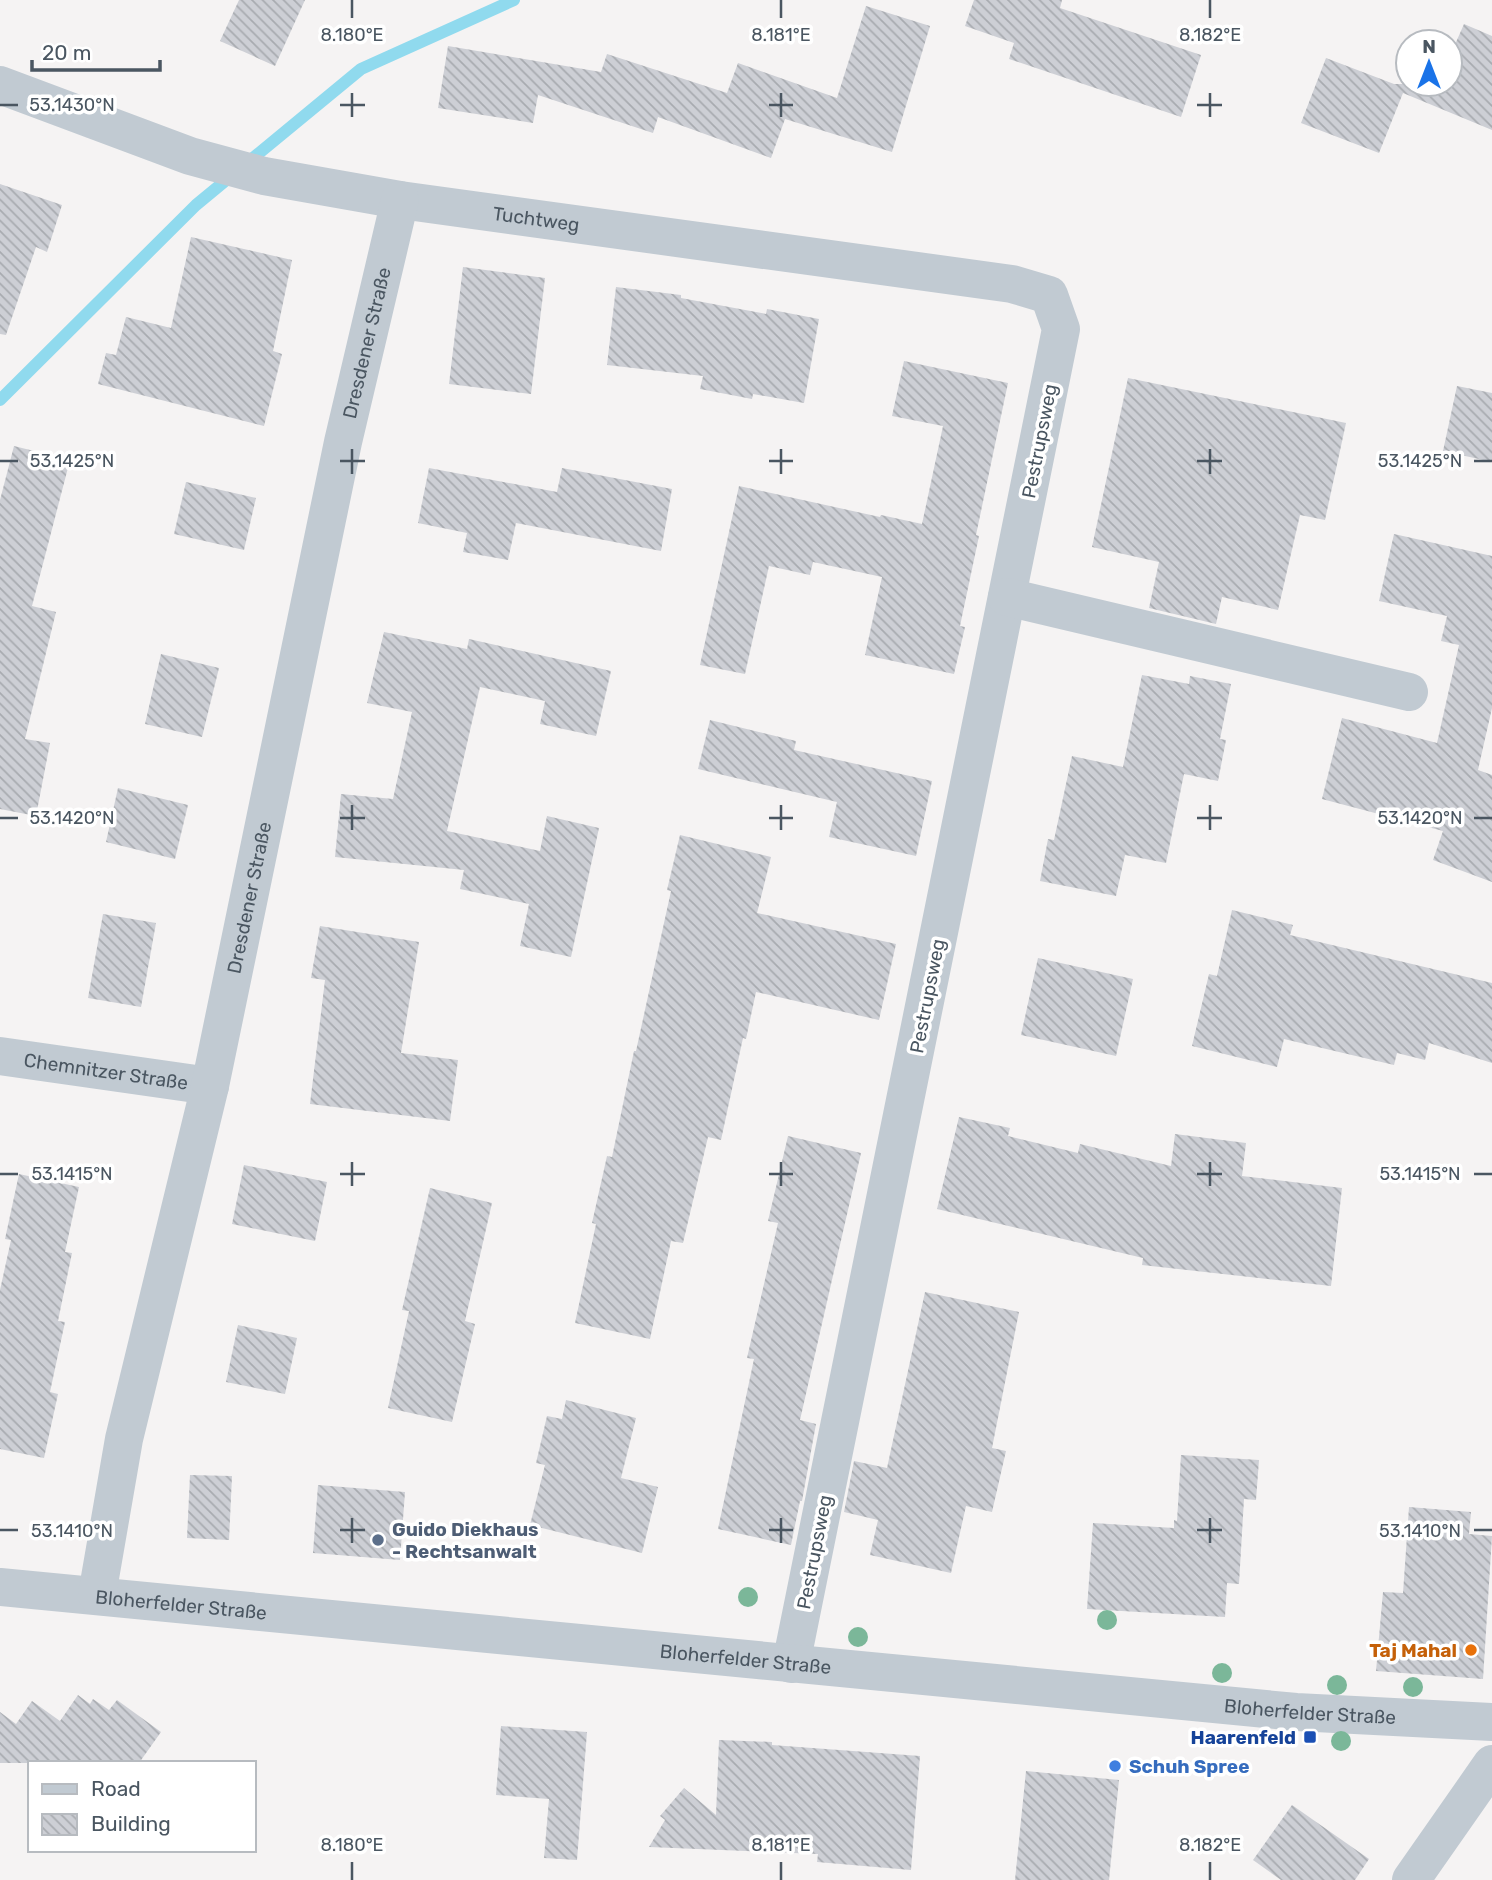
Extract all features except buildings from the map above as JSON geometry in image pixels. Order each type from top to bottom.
[{"type":"street","name":"Tuchtweg","points":[[0,85],[190,156],[264,176],[400,200],[1012,284],[1049,295],[1061,329]]},
{"type":"street","name":"Dresdener Straße","points":[[97,1595],[124,1439],[210,1086],[344,442],[400,200]]},
{"type":"street","name":"Pestrupsweg","points":[[791,1664],[1061,329]]},
{"type":"street","points":[[1007,597],[1409,692]]},
{"type":"street","name":"Chemnitzer Straße","points":[[0,1056],[210,1086]]},
{"type":"street","name":"Bloherfelder Straße","points":[[0,1587],[1296,1712],[1492,1721]]},
{"type":"street","points":[[1411,1880],[1492,1764]]},
{"type":"waterway","points":[[0,400],[196,205],[361,69],[514,0]]},
{"type":"place","name":"Guido Diekhaus - Rechtsanwalt","points":[[378,1540]]},
{"type":"place","name":"Taj Mahal","points":[[1471,1650]]},
{"type":"place","name":"Haarenfeld","points":[[1310,1737]]},
{"type":"place","name":"Schuh Spree","points":[[1115,1766]]}]
